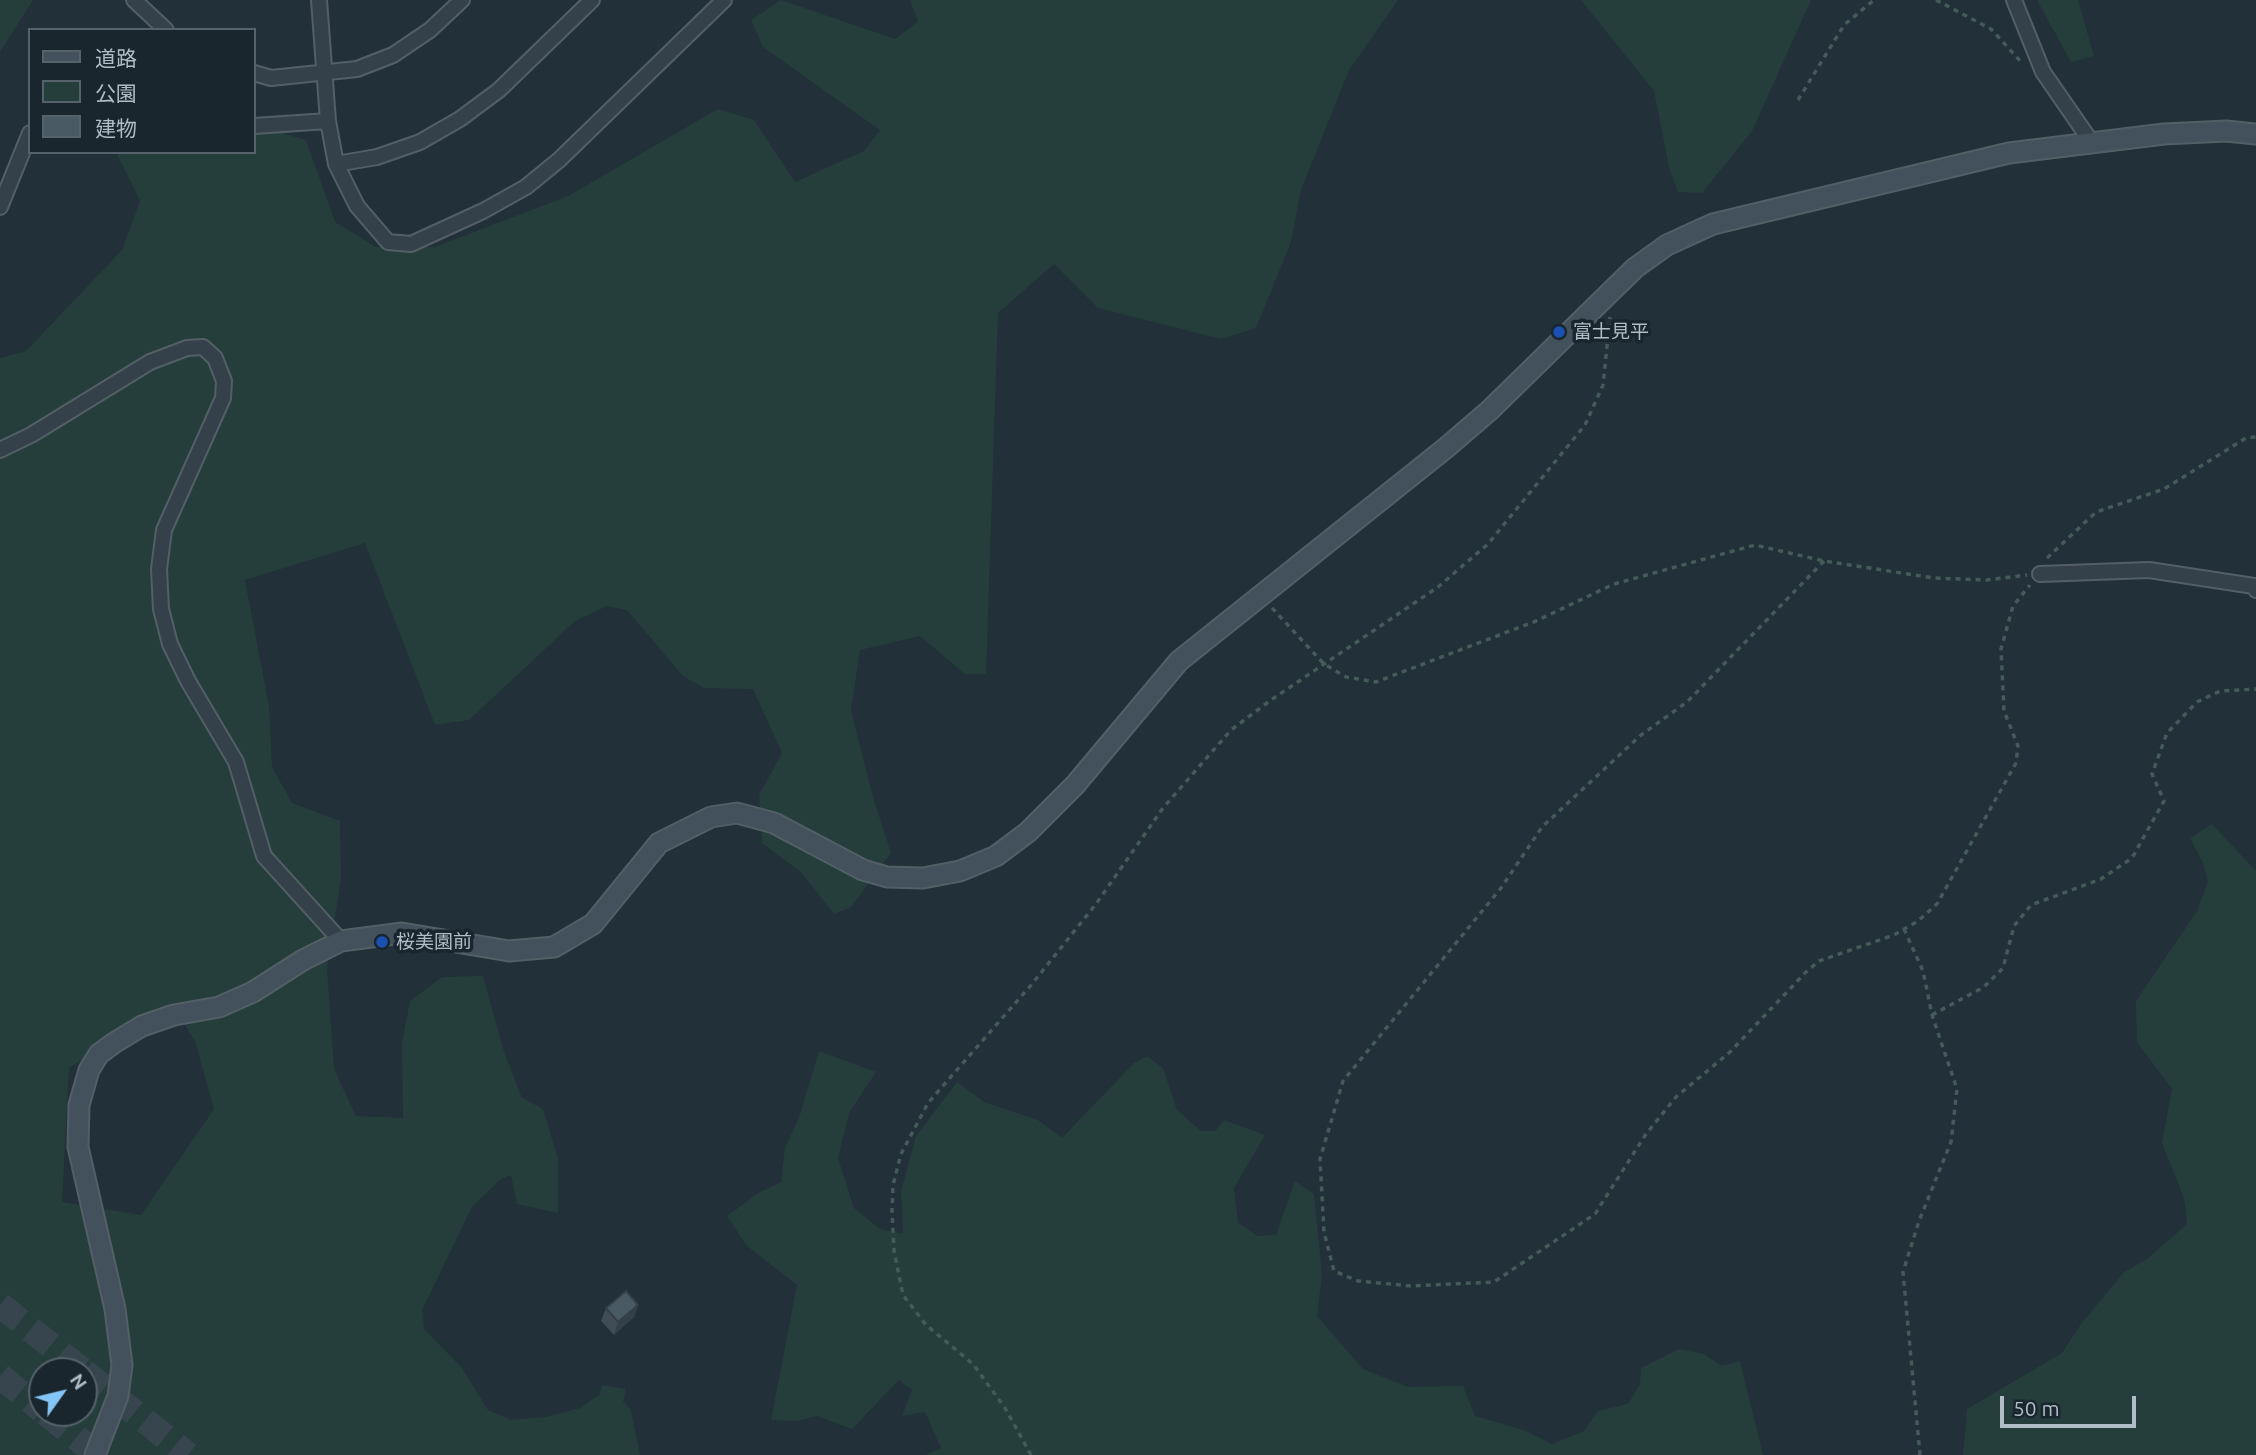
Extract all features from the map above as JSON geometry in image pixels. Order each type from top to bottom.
[{"type":"street","points":[[134,0],[164,28]]},
{"type":"street","points":[[318,0],[328,121],[336,164],[357,206],[388,242],[411,244],[484,211],[526,187],[559,160],[724,0]]},
{"type":"street","points":[[256,74],[271,78],[357,69],[393,55],[430,30],[462,0]]},
{"type":"street","points":[[336,164],[377,157],[421,142],[460,119],[499,90],[592,0]]},
{"type":"street","points":[[2014,0],[2043,72],[2092,143]]},
{"type":"street","points":[[256,126],[328,121]]},
{"type":"street","points":[[95,1455],[118,1396],[122,1365],[116,1309],[78,1147],[79,1105],[89,1070],[99,1054],[142,1026],[174,1015],[219,1007],[253,992],[303,960],[341,940],[402,933],[509,951],[554,947],[593,924],[659,842],[711,817],[737,813],[774,823],[863,870],[887,877],[923,878],[960,871],[996,856],[1028,832],[1075,785],[1179,661],[1465,432],[1609,294],[1667,245],[1713,224],[1970,162],[2092,143],[2199,131],[2256,134]]},
{"type":"street","points":[[0,207],[28,138]]},
{"type":"street","points":[[0,450],[31,435],[150,362],[187,348],[203,347],[215,358],[224,381],[223,398],[164,530],[159,569],[161,609],[170,643],[188,681],[236,762],[264,856],[341,940]]},
{"type":"street","points":[[2039,574],[2149,570],[2254,586],[2256,590]]},
{"type":"path","points":[[1798,100],[1844,25],[1874,0]]},
{"type":"path","points":[[1936,0],[1991,29],[2018,62],[2043,72]]},
{"type":"path","points":[[1031,1455],[1005,1408],[974,1364],[926,1325],[903,1295],[894,1251],[892,1211],[893,1185],[901,1154],[928,1103],[1097,904],[1163,808],[1231,730],[1438,587],[1488,544],[1585,425],[1603,385],[1609,336],[1609,294]]},
{"type":"path","points":[[1824,561],[1687,702],[1641,735],[1542,827],[1501,888],[1343,1081],[1320,1159],[1324,1232],[1334,1271],[1358,1281],[1411,1286],[1494,1282],[1595,1214],[1646,1134],[1676,1097],[1730,1052],[1805,973],[1819,961],[1903,929],[1937,904],[2016,763],[2018,746],[2004,711],[2001,649],[2013,606],[2039,574],[2049,553],[2096,512],[2164,489],[2246,438],[2256,438]]},
{"type":"path","points":[[1261,596],[1324,664],[1346,677],[1376,682],[1536,621],[1614,584],[1755,545],[1824,561],[1934,578],[1987,580],[2039,574]]},
{"type":"path","points":[[1932,1015],[1984,987],[2003,968],[2014,926],[2031,905],[2101,879],[2132,858],[2164,802],[2152,774],[2167,733],[2197,702],[2220,691],[2256,689]]},
{"type":"path","points":[[1903,929],[1923,971],[1932,1015],[1957,1089],[1951,1142],[1919,1222],[1903,1272],[1920,1455]]},
{"type":"green space","points":[[0,0],[33,0],[0,52]]},
{"type":"green space","points":[[781,0],[895,39],[918,22],[910,0],[1398,0],[1349,70],[1301,190],[1291,242],[1256,328],[1221,339],[1098,308],[1054,264],[998,313],[986,674],[965,674],[920,636],[860,650],[851,710],[873,797],[891,853],[851,907],[834,914],[802,873],[762,843],[759,795],[782,753],[753,689],[704,688],[683,676],[627,610],[607,606],[575,621],[469,720],[435,725],[365,543],[245,580],[269,706],[272,767],[292,803],[340,821],[341,879],[327,968],[334,1069],[356,1116],[403,1118],[402,1043],[410,1001],[442,977],[483,976],[503,1049],[522,1098],[543,1109],[558,1159],[558,1213],[517,1204],[511,1175],[501,1179],[472,1207],[422,1310],[424,1329],[462,1368],[488,1410],[512,1420],[546,1417],[580,1408],[599,1395],[602,1385],[626,1389],[623,1401],[631,1410],[640,1455],[0,1455],[0,358],[26,351],[122,250],[140,201],[117,154],[256,154],[256,126],[306,140],[335,222],[376,247],[435,247],[568,196],[718,109],[754,120],[795,182],[864,151],[880,130],[763,47],[751,20]],"holes":[[[171,1003],[195,1041],[214,1109],[141,1215],[62,1202],[69,1068]]]},
{"type":"green space","points":[[1581,0],[1811,0],[1752,131],[1702,193],[1678,192],[1669,167],[1654,91]]},
{"type":"green space","points":[[2037,0],[2078,0],[2094,56],[2071,62]]},
{"type":"green space","points":[[2212,824],[2256,871],[2256,1455],[1963,1455],[1967,1409],[2062,1353],[2081,1324],[2124,1272],[2147,1259],[2187,1224],[2184,1198],[2162,1143],[2172,1089],[2137,1042],[2136,1001],[2197,911],[2208,882],[2203,863],[2190,838]]},
{"type":"green space","points":[[819,1051],[876,1072],[849,1113],[838,1158],[854,1208],[880,1229],[903,1234],[901,1191],[916,1136],[957,1082],[984,1102],[1038,1120],[1062,1138],[1134,1063],[1147,1056],[1163,1068],[1177,1110],[1201,1131],[1215,1131],[1224,1120],[1265,1135],[1234,1188],[1238,1223],[1258,1236],[1276,1235],[1295,1181],[1314,1194],[1322,1274],[1317,1316],[1363,1369],[1408,1387],[1463,1386],[1475,1416],[1524,1430],[1552,1444],[1584,1431],[1598,1411],[1628,1404],[1640,1384],[1641,1368],[1679,1349],[1704,1354],[1722,1366],[1740,1361],[1763,1455],[926,1455],[941,1448],[925,1412],[902,1416],[912,1390],[899,1380],[852,1429],[817,1416],[797,1421],[771,1420],[797,1285],[747,1246],[727,1216],[760,1192],[781,1182],[785,1148],[800,1115]]},
{"type":"building","points":[[626,1291],[638,1305],[618,1322],[606,1308]]},
{"type":"tunnel","points":[[0,1305],[65,1357]]},
{"type":"tunnel","points":[[0,1376],[28,1399]]},
{"type":"tunnel","points":[[98,1383],[188,1455]]},
{"type":"tunnel","points":[[63,1427],[98,1455]]},
{"type":"place","name":"富士見平","points":[[1559,332]]},
{"type":"place","name":"桜美園前","points":[[382,942]]}]
